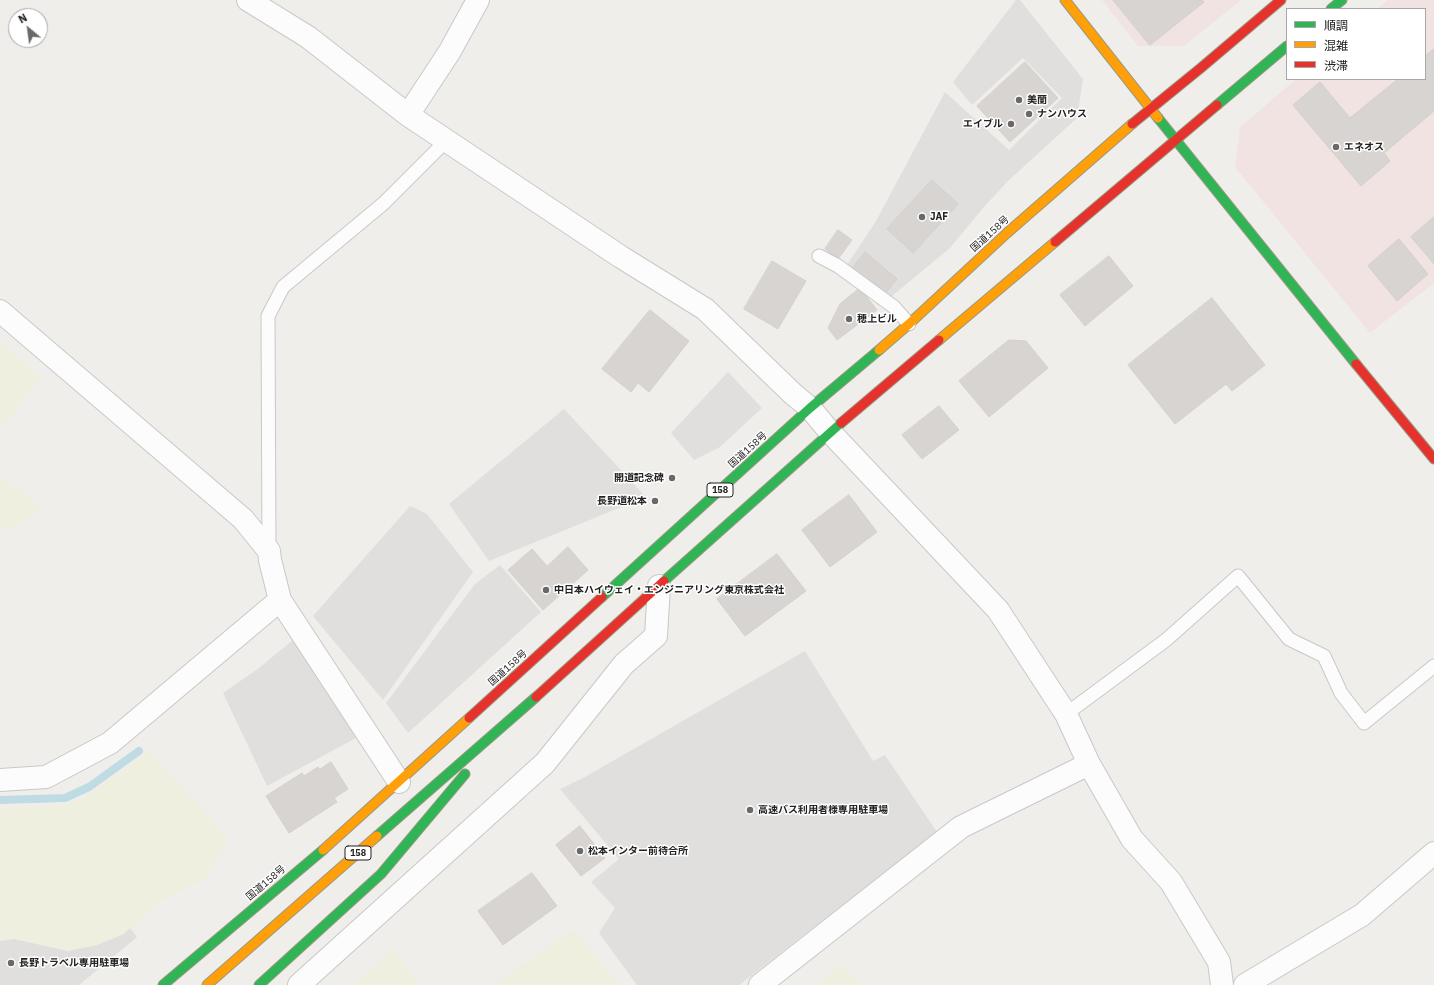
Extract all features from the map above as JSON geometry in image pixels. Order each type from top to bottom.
[{"type":"main road","points":[[1065,0],[1200,171],[1434,458]]},
{"type":"main road","name":"国道158号","points":[[162,985],[324,849],[810,408],[909,324],[1007,233],[1150,108],[1202,67],[1281,0]]},
{"type":"main road","points":[[1332,8],[1342,0]]},
{"type":"main road","name":"158","points":[[207,985],[509,721],[830,432],[1286,47]]},
{"type":"main road","points":[[259,985],[381,874],[509,721]]},
{"type":"street","points":[[248,0],[308,38],[408,116],[621,257],[705,308],[793,394],[810,408],[830,432],[998,610],[1066,714],[1089,764],[1132,840],[1170,882],[1219,962],[1222,985]]},
{"type":"street","points":[[408,116],[450,51],[478,0]]},
{"type":"street","points":[[0,311],[243,519],[269,551],[280,600],[399,782]]},
{"type":"street","points":[[299,985],[545,763],[624,664],[656,636],[659,586]]},
{"type":"street","points":[[0,780],[46,777],[110,743],[280,600]]},
{"type":"street","points":[[760,985],[961,827],[1089,764]]},
{"type":"street","points":[[1245,985],[1362,915],[1434,853]]},
{"type":"lane","points":[[269,551],[268,316],[283,287],[384,203],[446,141]]},
{"type":"lane","points":[[819,256],[838,266],[894,307],[909,324]]},
{"type":"lane","points":[[1066,714],[1166,640],[1238,576],[1289,639],[1324,656],[1341,693],[1364,723],[1434,666]]},
{"type":"shaded area","points":[[1016,0],[1020,0],[1083,79],[1077,118],[1009,180],[983,208],[950,248],[886,301],[847,265],[876,221],[945,92],[1009,150],[1062,98],[1023,58],[972,105],[953,82]]},
{"type":"shaded area","points":[[1102,0],[1241,0],[1184,46],[1138,46]]},
{"type":"shaded area","name":"エネオス","points":[[1388,0],[1434,0],[1434,283],[1370,333],[1235,167],[1240,127],[1295,80],[1426,80],[1426,8],[1378,8]]},
{"type":"shaded area","points":[[728,372],[762,408],[720,447],[694,460],[671,433]]},
{"type":"shaded area","points":[[564,409],[646,497],[489,561],[449,504]]},
{"type":"shaded area","points":[[410,506],[427,514],[473,572],[383,700],[313,616]]},
{"type":"shaded area","points":[[500,565],[541,612],[408,733],[386,703],[475,584]]},
{"type":"shaded area","points":[[294,639],[356,738],[267,786],[223,693],[259,668]]},
{"type":"shaded area","name":"高速バス利用者様専用駐車場","points":[[805,651],[873,761],[885,755],[937,832],[739,985],[637,985],[599,933],[615,908],[591,882],[619,859],[560,789],[583,778]]},
{"type":"shaded area","points":[[130,928],[137,937],[79,985],[0,985],[0,941],[14,939],[68,951],[97,945],[124,934]]},
{"type":"green space","points":[[0,342],[41,377],[0,430]]},
{"type":"green space","points":[[0,476],[42,507],[15,528],[0,527]]},
{"type":"green space","points":[[149,752],[229,839],[204,879],[163,900],[124,934],[97,945],[68,951],[14,939],[0,941],[0,808],[59,806],[83,798]]},
{"type":"green space","points":[[574,929],[618,985],[492,985]]},
{"type":"green space","points":[[393,950],[420,985],[355,985]]},
{"type":"green space","points":[[842,963],[860,985],[814,985]]},
{"type":"building","points":[[1113,0],[1202,0],[1204,2],[1150,45]]},
{"type":"building","points":[[1434,49],[1434,111],[1384,153],[1390,161],[1361,186],[1293,105],[1320,82],[1350,118],[1397,80],[1426,80],[1426,55]]},
{"type":"building","points":[[1025,62],[1058,98],[1010,142],[977,106]]},
{"type":"building","name":"JAF","points":[[932,180],[958,204],[913,253],[887,229]]},
{"type":"building","points":[[1434,217],[1434,264],[1411,237]]},
{"type":"building","points":[[838,230],[852,240],[838,259],[825,249]]},
{"type":"building","points":[[1399,239],[1428,274],[1397,301],[1368,266]]},
{"type":"building","points":[[865,252],[897,279],[884,295],[852,269]]},
{"type":"building","points":[[1109,256],[1133,286],[1085,326],[1060,295]]},
{"type":"building","points":[[772,261],[806,281],[778,329],[744,309]]},
{"type":"building","name":"穂上ビル","points":[[860,288],[877,310],[837,340],[828,328],[840,304]]},
{"type":"building","points":[[1212,298],[1265,365],[1232,391],[1226,384],[1175,424],[1128,365]]},
{"type":"building","points":[[650,310],[689,341],[649,392],[638,383],[631,392],[602,369]]},
{"type":"building","points":[[1009,340],[1026,341],[1048,368],[989,417],[959,381]]},
{"type":"building","points":[[939,406],[959,430],[922,459],[902,435]]},
{"type":"building","points":[[849,495],[877,532],[830,567],[802,530]]},
{"type":"building","name":"中日本ハイウェイ・エンジニアリング東京株式会社","points":[[568,547],[588,570],[543,610],[508,570],[532,549],[547,566]]},
{"type":"building","points":[[777,554],[806,591],[745,636],[717,599]]},
{"type":"building","points":[[331,762],[348,789],[334,798],[337,802],[289,833],[266,796],[302,773],[304,776],[318,767],[320,769]]},
{"type":"building","name":"松本インター前待合所","points":[[580,826],[605,858],[581,876],[556,845]]},
{"type":"building","points":[[532,873],[557,906],[503,945],[478,911]]},
{"type":"waterway","points":[[0,800],[65,798],[89,787],[139,751]]},
{"type":"traffic: fast","points":[[1332,8],[1342,0]]},
{"type":"traffic: fast","points":[[1217,105],[1286,47]]},
{"type":"traffic: fast","points":[[1158,118],[1356,364]]},
{"type":"traffic: fast","points":[[602,597],[810,408],[879,350]]},
{"type":"traffic: fast","points":[[664,581],[841,423]]},
{"type":"traffic: fast","points":[[377,836],[536,697]]},
{"type":"traffic: fast","points":[[259,985],[381,874],[465,774]]},
{"type":"traffic: fast","points":[[163,985],[323,850]]},
{"type":"traffic: slow","points":[[1065,0],[1158,118]]},
{"type":"traffic: slow","points":[[879,350],[1007,233],[1132,124]]},
{"type":"traffic: slow","points":[[939,340],[1055,242]]},
{"type":"traffic: slow","points":[[323,850],[469,718]]},
{"type":"traffic: slow","points":[[207,985],[377,836]]},
{"type":"traffic: jam","points":[[1132,124],[1281,0]]},
{"type":"traffic: jam","points":[[1055,242],[1217,105]]},
{"type":"traffic: jam","points":[[841,423],[939,340]]},
{"type":"traffic: jam","points":[[1356,364],[1434,459]]},
{"type":"traffic: jam","points":[[536,697],[664,581]]},
{"type":"traffic: jam","points":[[469,718],[602,597]]},
{"type":"place","name":"美蘭","points":[[1019,100]]},
{"type":"place","name":"ナンハウス","points":[[1029,114]]},
{"type":"place","name":"エイブル","points":[[1011,124]]},
{"type":"place","name":"エネオス","points":[[1336,147]]},
{"type":"place","name":"JAF","points":[[922,217]]},
{"type":"place","name":"穂上ビル","points":[[849,319]]},
{"type":"place","name":"開道記念碑","points":[[672,478]]},
{"type":"place","name":"長野道松本","points":[[655,501]]},
{"type":"place","name":"中日本ハイウェイ・エンジニアリング東京株式会社","points":[[546,590]]},
{"type":"place","name":"高速バス利用者様専用駐車場","points":[[750,810]]},
{"type":"place","name":"松本インター前待合所","points":[[580,851]]},
{"type":"place","name":"長野トラベル専用駐車場","points":[[11,963]]}]
